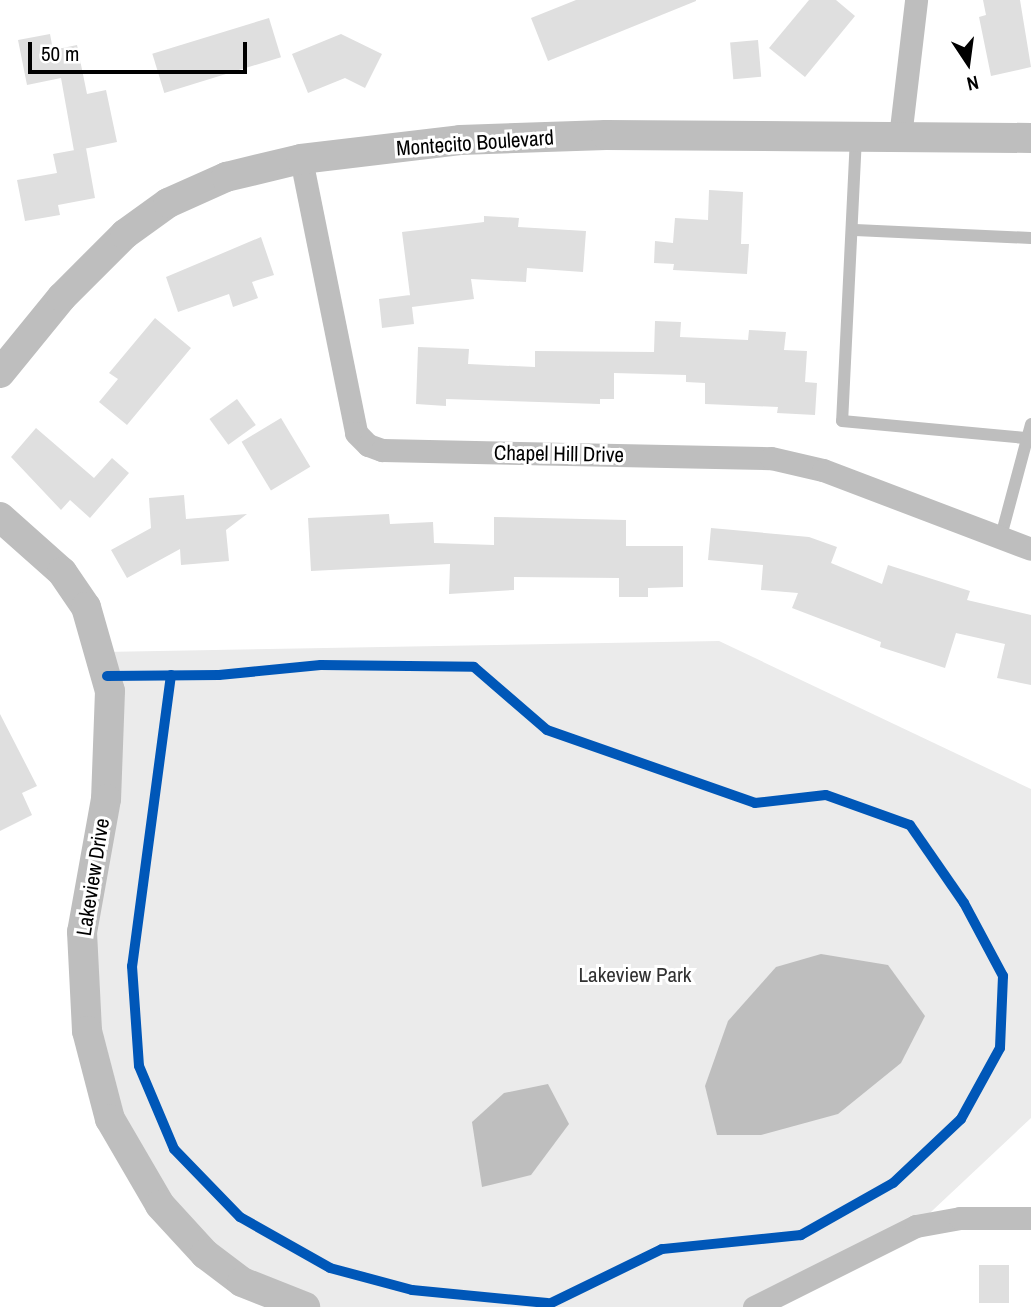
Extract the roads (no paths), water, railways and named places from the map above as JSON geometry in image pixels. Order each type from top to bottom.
[{"type":"street","points":[[900,137],[916,0]]},
{"type":"street","name":"Montecito Boulevard","points":[[0,373],[62,297],[125,234],[168,203],[226,177],[302,159],[460,140],[1031,138]]},
{"type":"street","name":"Chapel Hill Drive","points":[[302,159],[356,433],[368,445],[382,450],[771,458],[823,470],[1000,541],[1031,549]]},
{"type":"street","name":"Lakeview Drive","points":[[0,517],[62,572],[86,607],[110,691],[106,799],[82,932],[87,1031],[110,1119],[160,1205],[205,1254],[242,1282],[305,1307]]},
{"type":"street","points":[[754,1307],[916,1226],[960,1218],[1031,1218]]},
{"type":"lane","points":[[856,137],[855,230],[842,421],[1027,438]]},
{"type":"lane","points":[[855,230],[1031,238]]},
{"type":"lane","points":[[1000,541],[1031,424]]},
{"type":"park label","name":"Lakeview Park","points":[[635,975]]}]
